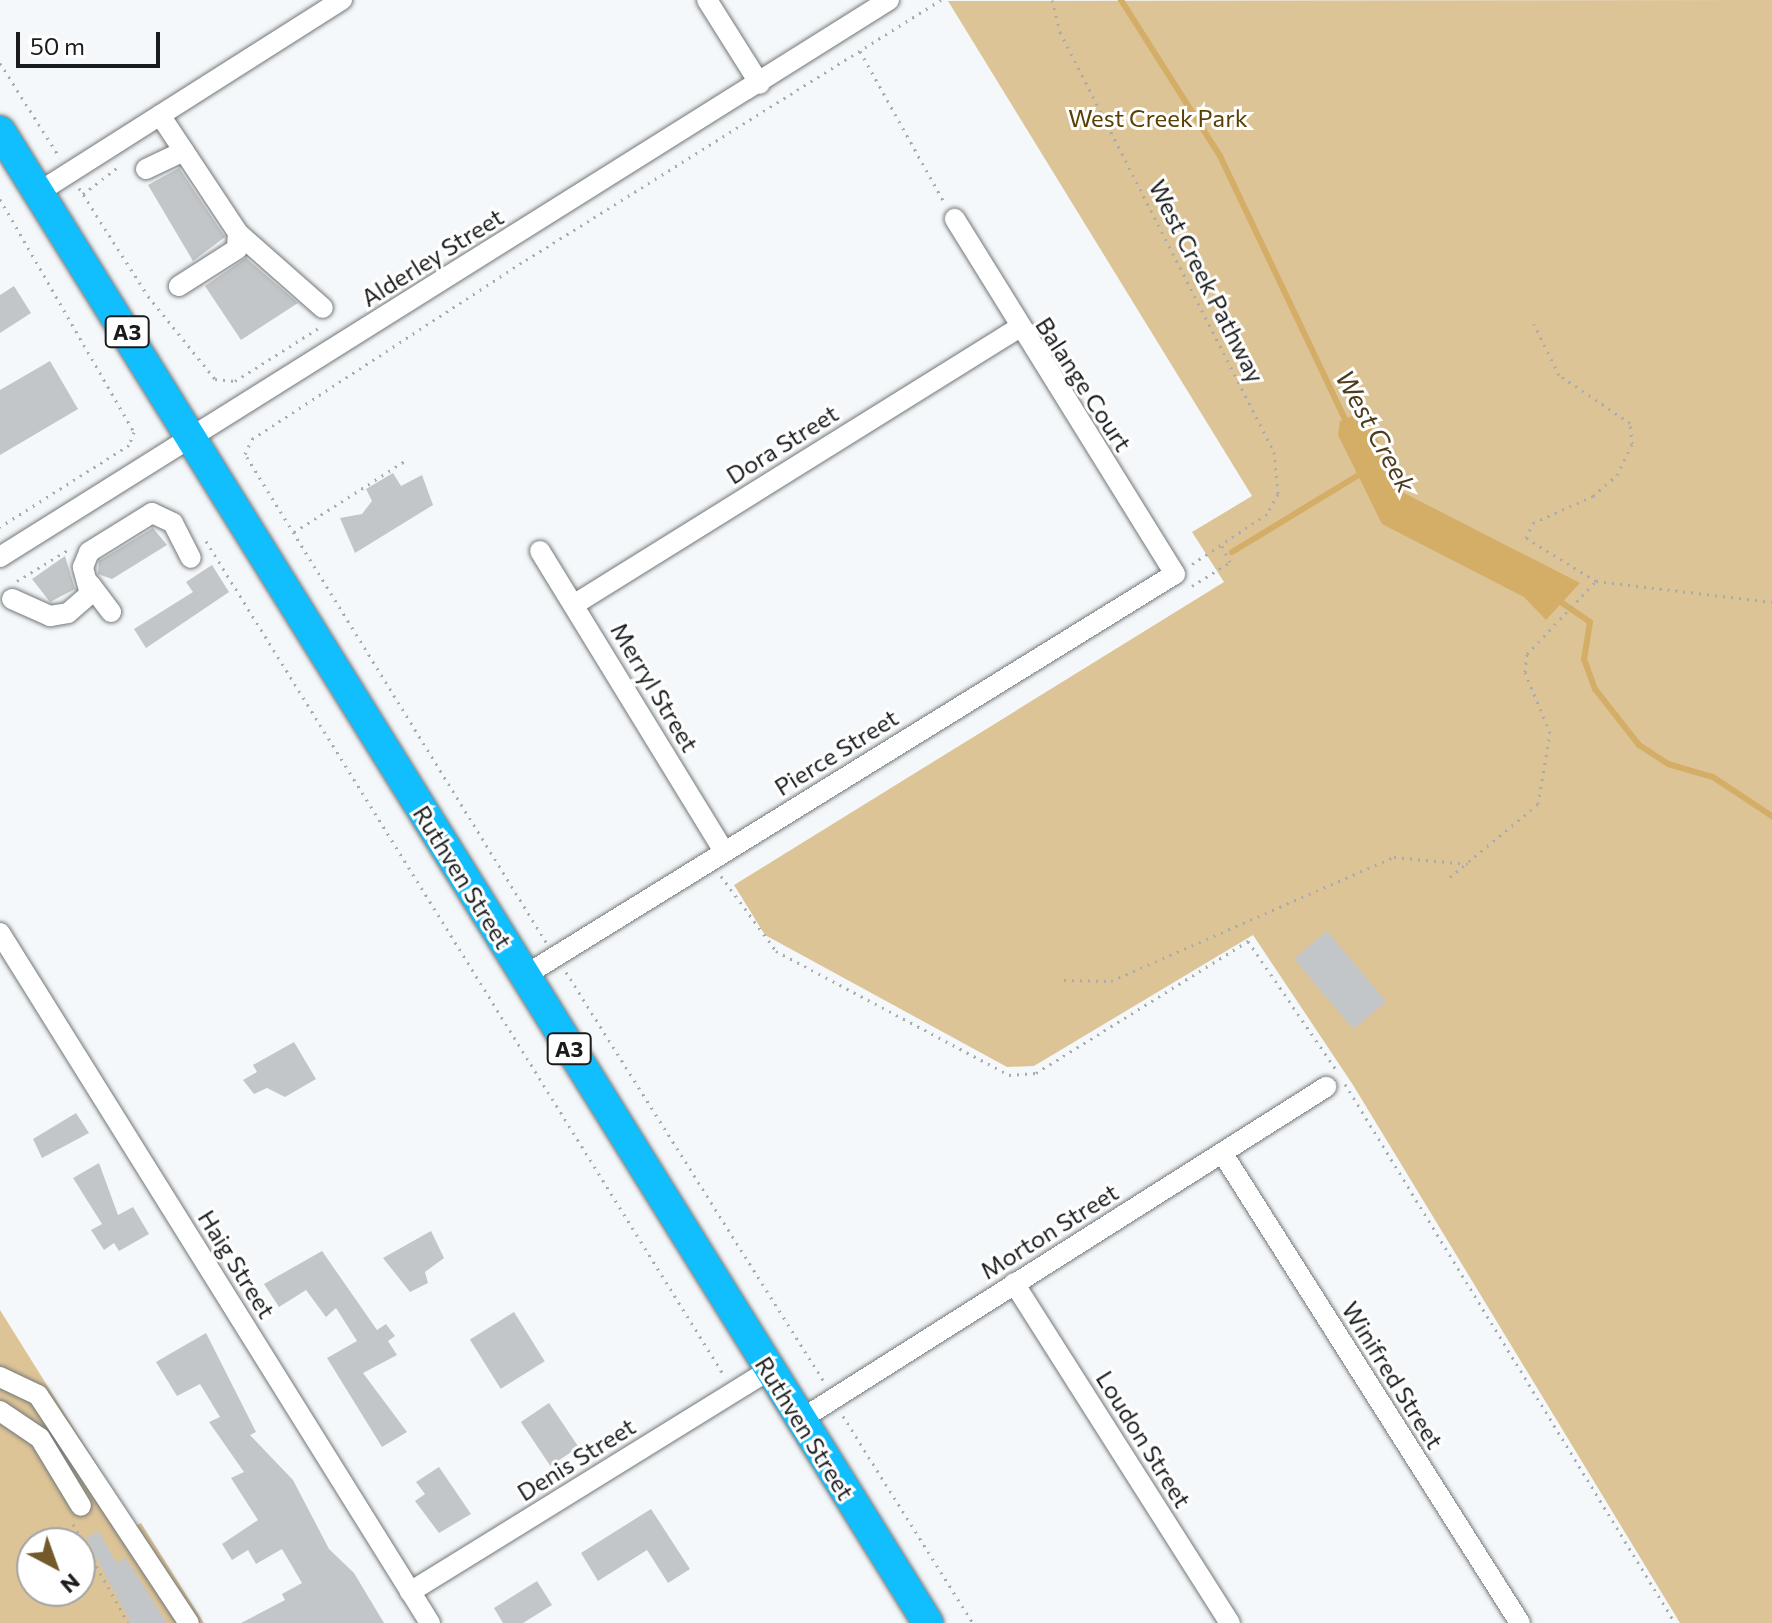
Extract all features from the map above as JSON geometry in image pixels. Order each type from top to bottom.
[{"type":"highway","name":"Ruthven Street","points":[[0,131],[928,1623]]},
{"type":"street","points":[[39,192],[342,0]]},
{"type":"street","points":[[707,0],[760,84]]},
{"type":"street","name":"Alderley Street","points":[[0,557],[760,84],[889,0]]},
{"type":"street","points":[[160,115],[238,233],[328,313]]},
{"type":"street","points":[[146,169],[184,151]]},
{"type":"street","name":"Balange Court","points":[[955,219],[1017,329],[1175,574]]},
{"type":"street","points":[[179,286],[237,249],[238,233]]},
{"type":"street","name":"Dora Street","points":[[575,604],[1017,329]]},
{"type":"street","points":[[111,612],[90,584],[83,567],[89,552],[152,513],[173,523],[191,558]]},
{"type":"street","name":"Merryl Street","points":[[540,551],[724,851]]},
{"type":"street","name":"Pierce Street","points":[[524,976],[1175,574]]},
{"type":"street","points":[[12,599],[58,616],[86,601],[90,584]]},
{"type":"street","name":"Haig Street","points":[[0,933],[430,1623]]},
{"type":"street","name":"Morton Street","points":[[800,1420],[1326,1087]]},
{"type":"street","name":"Winifred Street","points":[[1223,1154],[1520,1623]]},
{"type":"street","name":"Loudon Street","points":[[1014,1283],[1230,1623]]},
{"type":"street","name":"Denis Street","points":[[410,1592],[769,1370]]},
{"type":"street","points":[[0,1377],[38,1395],[189,1623]]},
{"type":"street","points":[[0,1411],[40,1438],[81,1506]]},
{"type":"path","points":[[555,955],[245,454],[252,439],[941,0]]},
{"type":"path","name":"West Creek Pathway","points":[[1052,0],[1060,32],[1274,452],[1278,494],[1267,514],[1175,574]]},
{"type":"path","points":[[860,51],[955,219]]},
{"type":"path","points":[[0,63],[148,296],[215,379],[235,381],[328,313]]},
{"type":"path","points":[[0,199],[134,432],[129,445],[0,527]]},
{"type":"path","points":[[1534,324],[1559,375],[1630,423],[1632,444],[1617,475],[1593,496],[1533,523],[1526,538],[1596,581],[1772,602]]},
{"type":"path","points":[[294,532],[406,460]]},
{"type":"path","points":[[199,529],[734,1391]]},
{"type":"path","points":[[1222,546],[1230,562]]},
{"type":"path","points":[[1450,877],[1538,804],[1550,733],[1525,672],[1527,654],[1596,581]]},
{"type":"path","points":[[1064,980],[1111,981],[1394,857],[1468,864]]},
{"type":"path","points":[[567,974],[826,1385]]},
{"type":"path","points":[[847,1423],[973,1623]]},
{"type":"path","points":[[81,1506],[73,1523],[128,1623]]},
{"type":"green space","name":"West Creek Park","points":[[1772,0],[1772,1623],[1680,1623],[1353,1085],[1253,935],[1034,1066],[1007,1067],[765,935],[734,885],[1224,582],[1192,532],[1252,496],[948,1]]},
{"type":"green space","points":[[0,1310],[135,1526],[141,1523],[204,1623],[0,1623]]},
{"type":"shaded area","points":[[1354,415],[1368,421],[1404,493],[1580,583],[1546,620],[1524,597],[1382,524],[1338,435],[1340,421]]},
{"type":"building","points":[[179,168],[225,237],[193,261],[148,185]]},
{"type":"building","points":[[246,258],[298,303],[241,340],[205,286]]},
{"type":"building","points":[[14,286],[31,313],[0,333],[0,295]]},
{"type":"building","points":[[50,361],[78,409],[0,455],[0,390]]},
{"type":"building","points":[[393,473],[401,486],[422,475],[433,505],[355,553],[340,518],[362,514],[372,501],[366,489]]},
{"type":"building","points":[[153,528],[167,545],[112,579],[98,574],[99,561]]},
{"type":"building","points":[[65,556],[75,589],[50,602],[32,579]]},
{"type":"building","points":[[212,565],[229,592],[146,648],[134,629],[193,592],[186,582]]},
{"type":"building","points":[[1327,931],[1386,1001],[1353,1029],[1294,959]]},
{"type":"building","points":[[294,1042],[316,1079],[285,1097],[267,1088],[254,1094],[243,1080],[257,1072],[253,1065]]},
{"type":"building","points":[[76,1113],[89,1133],[42,1158],[33,1139]]},
{"type":"building","points":[[99,1163],[118,1215],[133,1207],[149,1234],[119,1251],[114,1243],[104,1250],[91,1230],[102,1224],[73,1178]]},
{"type":"building","points":[[431,1231],[444,1258],[425,1272],[428,1283],[410,1292],[383,1258]]},
{"type":"building","points":[[322,1251],[377,1330],[386,1324],[395,1336],[388,1341],[397,1355],[363,1373],[407,1432],[382,1447],[327,1358],[357,1341],[336,1308],[326,1317],[306,1290],[279,1307],[264,1284]]},
{"type":"building","points":[[514,1312],[545,1361],[501,1389],[470,1340]]},
{"type":"building","points":[[206,1333],[256,1432],[250,1435],[293,1480],[329,1549],[354,1573],[384,1623],[241,1623],[285,1600],[282,1594],[302,1583],[282,1549],[256,1564],[248,1550],[232,1560],[222,1544],[258,1520],[231,1478],[244,1472],[209,1422],[220,1417],[200,1384],[177,1396],[156,1362]]},
{"type":"building","points":[[549,1403],[579,1447],[550,1466],[521,1422]]},
{"type":"building","points":[[439,1467],[471,1514],[439,1533],[415,1501],[425,1494],[416,1482]]},
{"type":"building","points":[[651,1509],[690,1569],[668,1583],[647,1550],[598,1581],[581,1553]]},
{"type":"building","points":[[96,1532],[117,1563],[125,1557],[167,1623],[131,1623],[96,1557]]},
{"type":"building","points":[[537,1581],[552,1605],[523,1623],[503,1623],[494,1608]]},
{"type":"waterway","name":"West Creek","points":[[1121,0],[1220,156],[1347,423]]},
{"type":"waterway","points":[[1232,552],[1362,473]]},
{"type":"waterway","name":"West Creek","points":[[1555,598],[1590,622],[1584,659],[1595,689],[1639,745],[1668,764],[1713,777],[1772,816]]}]
